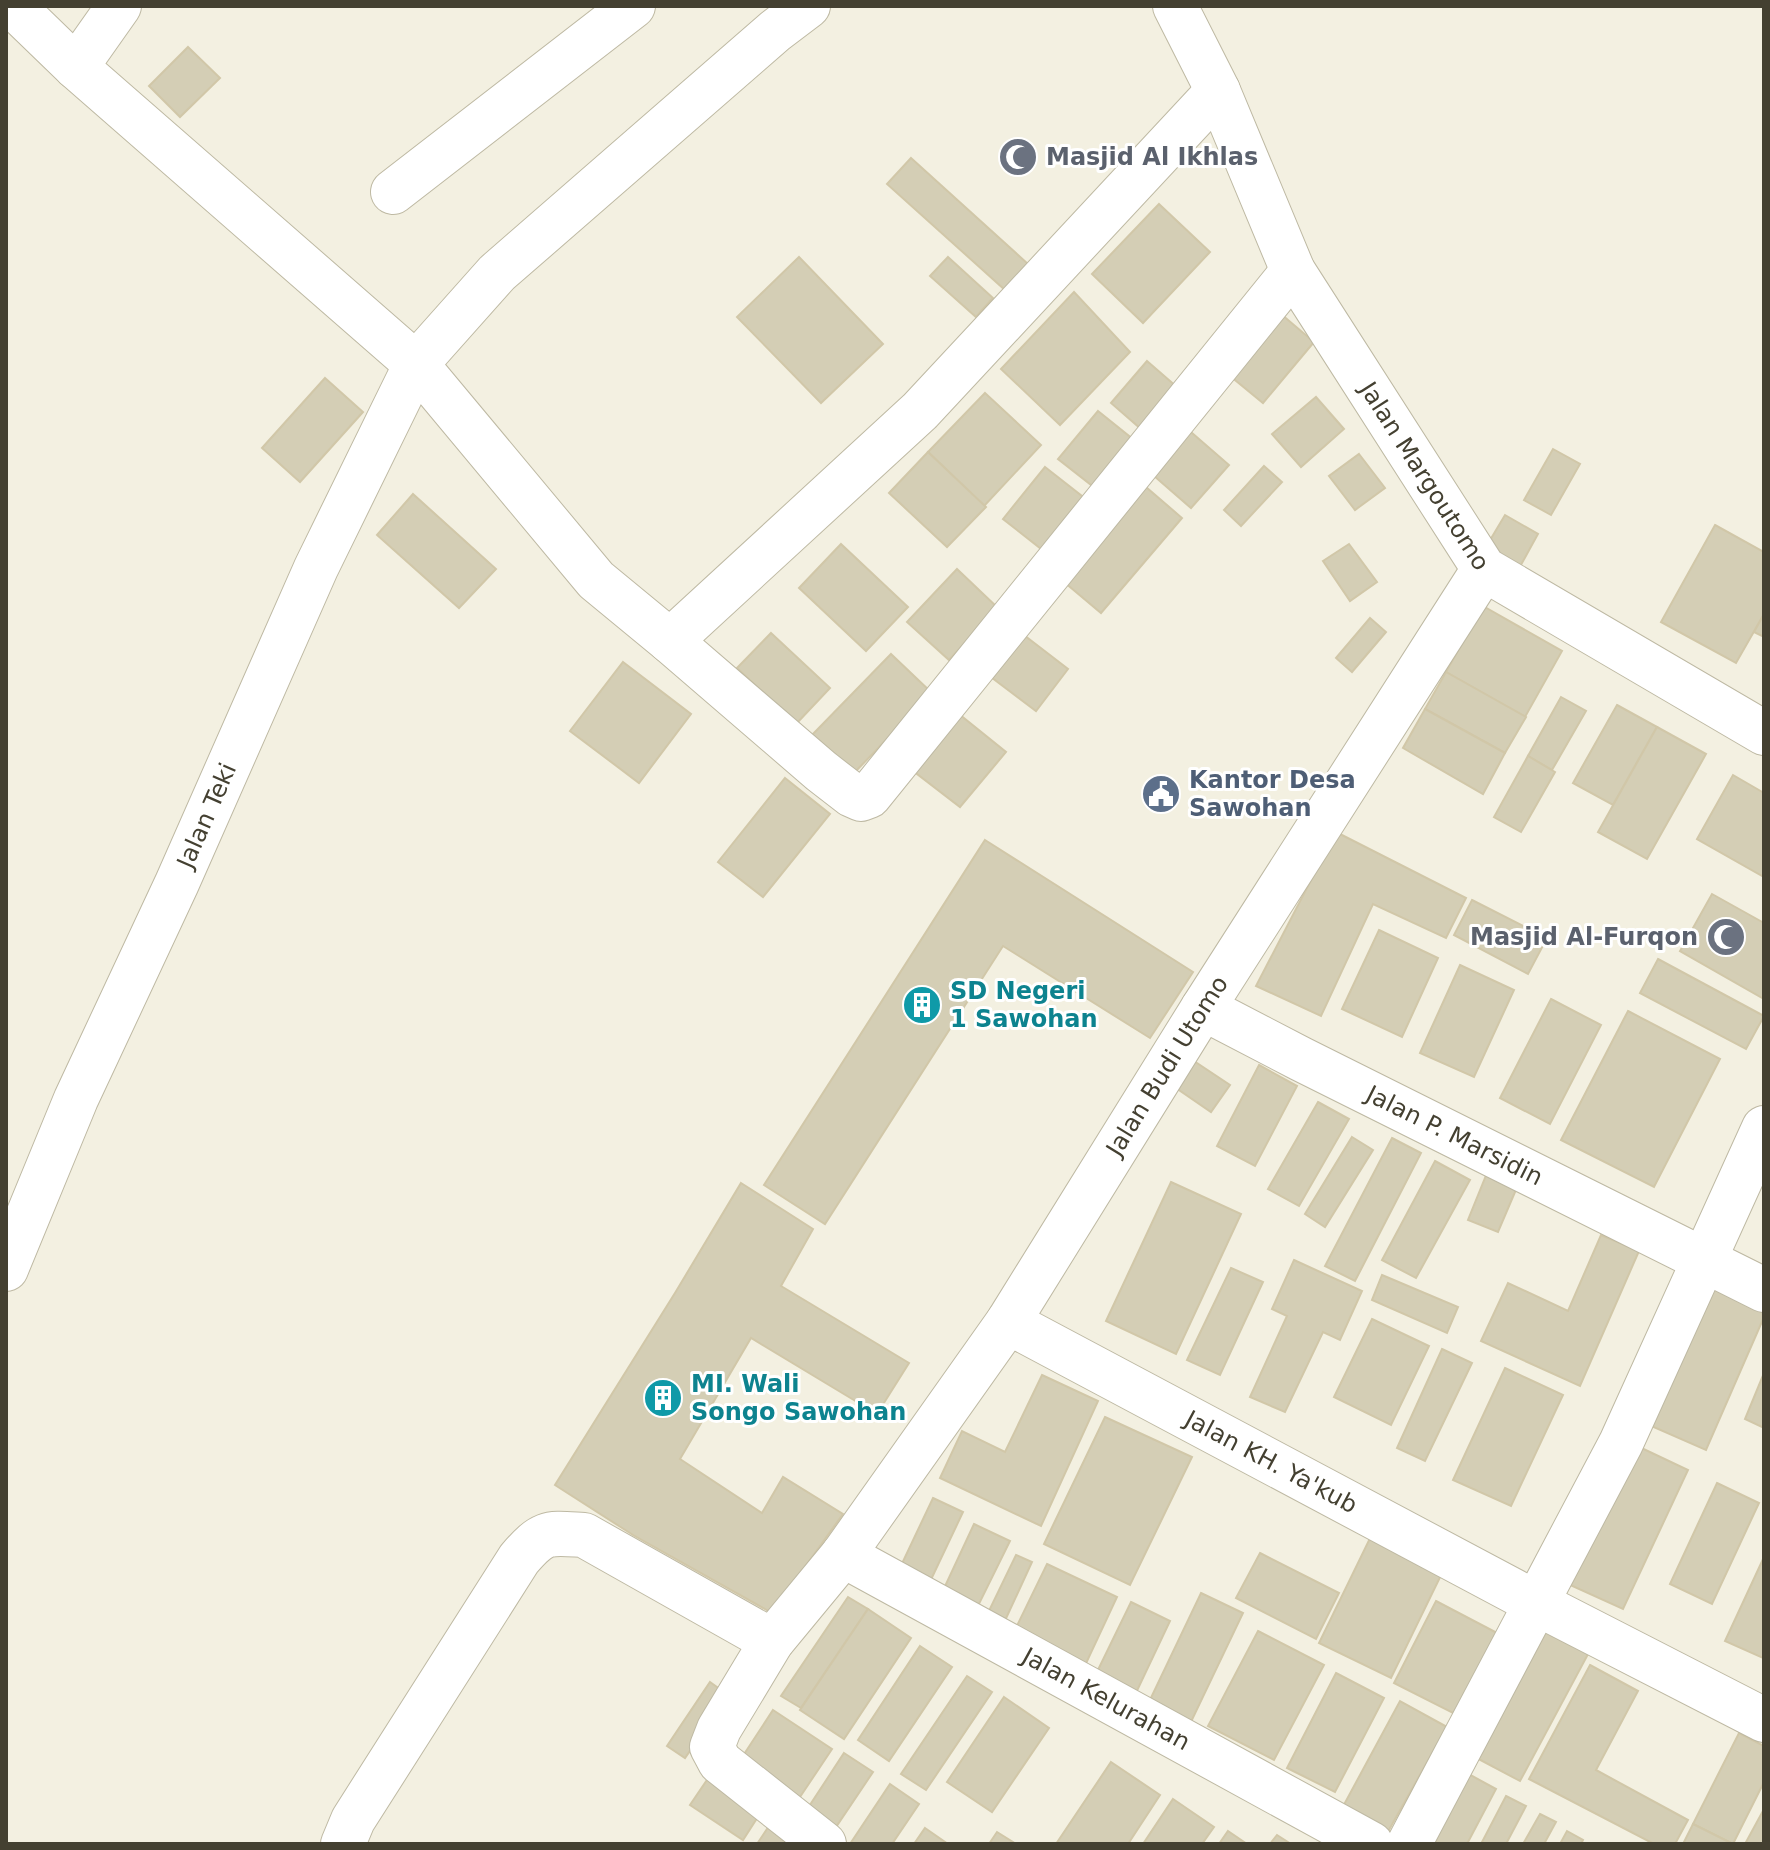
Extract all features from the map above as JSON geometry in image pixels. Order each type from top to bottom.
[{"type":"street","points":[[13,6],[76,67],[416,364],[596,580],[821,771],[861,799],[869,796],[1293,271]]},
{"type":"street","points":[[76,67],[119,6]]},
{"type":"street","points":[[393,192],[633,6]]},
{"type":"street","name":"Jalan Teki","points":[[6,1269],[76,1099],[177,883],[316,568],[416,364],[497,273],[762,42],[808,6]]},
{"type":"street","name":"Jalan Margoutomo","points":[[1175,6],[1218,91],[1293,271],[1484,569],[1764,733]]},
{"type":"street","points":[[670,641],[920,411],[1218,91]]},
{"type":"street","name":"Jalan Budi Utomo","points":[[824,1844],[720,1762],[712,1747],[719,1729],[772,1641],[843,1555],[1008,1322],[1203,1008],[1484,569]]},
{"type":"street","name":"Jalan P. Marsidin","points":[[1203,1008],[1764,1290]]},
{"type":"street","points":[[1409,1844],[1621,1443],[1764,1128]]},
{"type":"street","name":"Jalan KH. Ya'kub","points":[[1008,1322],[1536,1603],[1764,1720]]},
{"type":"street","points":[[343,1844],[353,1820],[519,1559],[533,1542],[551,1533],[584,1535],[772,1641]]},
{"type":"street","name":"Jalan Kelurahan","points":[[843,1555],[1371,1844]]},
{"type":"building","points":[[188,47],[220,78],[180,117],[149,86]]},
{"type":"building","points":[[911,158],[1028,264],[1005,290],[887,184]]},
{"type":"building","points":[[1159,204],[1210,252],[1143,323],[1092,274]]},
{"type":"building","points":[[799,257],[883,344],[821,403],[737,317]]},
{"type":"building","points":[[948,257],[993,298],[976,317],[930,276]]},
{"type":"building","points":[[1074,292],[1130,352],[1060,425],[1001,369]]},
{"type":"building","points":[[1281,314],[1314,342],[1263,403],[1229,375]]},
{"type":"building","points":[[1147,361],[1177,387],[1141,429],[1111,403]]},
{"type":"building","points":[[325,378],[363,412],[300,482],[262,448]]},
{"type":"building","points":[[985,393],[1041,445],[984,506],[928,452]]},
{"type":"building","points":[[1316,397],[1344,429],[1301,467],[1272,434]]},
{"type":"building","points":[[1098,411],[1134,440],[1095,488],[1058,459]]},
{"type":"building","points":[[1184,426],[1229,465],[1191,508],[1146,469]]},
{"type":"building","points":[[1553,449],[1580,464],[1551,515],[1524,500]]},
{"type":"building","points":[[928,452],[986,507],[947,547],[889,493]]},
{"type":"building","points":[[1359,454],[1385,488],[1355,510],[1329,476]]},
{"type":"building","points":[[1264,466],[1282,482],[1241,526],[1224,510]]},
{"type":"building","points":[[1045,467],[1087,500],[1045,552],[1003,519]]},
{"type":"building","points":[[1139,481],[1182,518],[1101,613],[1058,577]]},
{"type":"building","points":[[413,494],[496,569],[459,608],[377,535]]},
{"type":"building","points":[[1505,515],[1538,534],[1517,572],[1483,552]]},
{"type":"building","points":[[1715,525],[1764,552],[1764,614],[1736,663],[1661,622]]},
{"type":"building","points":[[841,544],[908,607],[866,651],[799,588]]},
{"type":"building","points":[[1349,544],[1377,582],[1350,601],[1323,561]]},
{"type":"building","points":[[957,569],[998,608],[949,660],[907,622]]},
{"type":"building","points":[[1483,606],[1562,651],[1525,717],[1446,672]]},
{"type":"building","points":[[1764,614],[1764,637],[1754,632]]},
{"type":"building","points":[[1370,618],[1386,632],[1352,672],[1336,658]]},
{"type":"building","points":[[1020,632],[1068,669],[1036,711],[987,674]]},
{"type":"building","points":[[771,633],[830,688],[796,724],[737,668]]},
{"type":"building","points":[[891,654],[932,693],[853,774],[812,735]]},
{"type":"building","points":[[623,662],[691,714],[639,783],[570,731]]},
{"type":"building","points":[[1446,672],[1526,717],[1505,753],[1425,709]]},
{"type":"building","points":[[1561,697],[1586,711],[1552,770],[1528,756]]},
{"type":"building","points":[[1617,705],[1657,727],[1613,805],[1573,783]]},
{"type":"building","points":[[1425,709],[1505,753],[1483,794],[1403,748]]},
{"type":"building","points":[[954,710],[1006,752],[960,807],[908,767]]},
{"type":"building","points":[[1657,727],[1706,754],[1647,859],[1598,832]]},
{"type":"building","points":[[1528,756],[1555,772],[1521,832],[1494,817]]},
{"type":"building","points":[[1733,775],[1764,793],[1764,877],[1697,839]]},
{"type":"building","points":[[785,778],[830,814],[763,897],[718,862]]},
{"type":"building","points":[[1336,832],[1466,898],[1446,938],[1373,904],[1321,1016],[1256,986]]},
{"type":"building","name":"SD Negeri 1 Sawohan","points":[[985,840],[1193,972],[1150,1038],[1003,946],[825,1224],[764,1185]]},
{"type":"building","name":"Masjid Al-Furqon","points":[[1712,894],[1764,923],[1764,999],[1680,951]]},
{"type":"building","points":[[1472,900],[1547,938],[1528,974],[1454,935]]},
{"type":"building","points":[[1379,930],[1438,958],[1402,1037],[1342,1009]]},
{"type":"building","points":[[1658,959],[1764,1016],[1746,1049],[1640,993]]},
{"type":"building","points":[[1460,965],[1514,990],[1474,1077],[1420,1053]]},
{"type":"building","points":[[1551,999],[1601,1025],[1550,1124],[1500,1098]]},
{"type":"building","points":[[1628,1011],[1720,1059],[1654,1187],[1561,1140]]},
{"type":"building","points":[[1194,1061],[1230,1085],[1211,1112],[1176,1088]]},
{"type":"building","points":[[1259,1065],[1297,1086],[1255,1166],[1217,1146]]},
{"type":"building","points":[[1318,1102],[1349,1119],[1299,1206],[1268,1189]]},
{"type":"building","points":[[1352,1137],[1373,1150],[1325,1227],[1305,1214]]},
{"type":"building","points":[[1392,1138],[1421,1153],[1355,1281],[1325,1266]]},
{"type":"building","points":[[1435,1161],[1470,1180],[1416,1278],[1382,1260]]},
{"type":"building","points":[[1487,1173],[1518,1185],[1498,1232],[1468,1220]]},
{"type":"building","points":[[1171,1182],[1241,1214],[1176,1354],[1106,1321]]},
{"type":"building","name":"MI. Wali Songo Sawohan","points":[[741,1183],[813,1229],[781,1286],[909,1363],[877,1414],[751,1338],[680,1459],[762,1513],[783,1477],[843,1514],[772,1613],[633,1535],[555,1485]]},
{"type":"building","points":[[1601,1235],[1639,1251],[1580,1386],[1481,1341],[1508,1283],[1568,1311]]},
{"type":"building","points":[[1294,1260],[1362,1291],[1340,1340],[1323,1332],[1285,1412],[1250,1397],[1287,1316],[1272,1309]]},
{"type":"building","points":[[1231,1268],[1263,1282],[1220,1375],[1187,1360]]},
{"type":"building","points":[[1382,1275],[1458,1307],[1447,1333],[1372,1300]]},
{"type":"building","points":[[1709,1285],[1764,1309],[1764,1317],[1706,1450],[1649,1425]]},
{"type":"building","points":[[1372,1319],[1429,1346],[1391,1425],[1334,1397]]},
{"type":"building","points":[[1442,1349],[1472,1363],[1425,1461],[1397,1448]]},
{"type":"building","points":[[1505,1368],[1563,1395],[1511,1506],[1453,1480]]},
{"type":"building","points":[[1764,1373],[1764,1428],[1745,1419]]},
{"type":"building","points":[[1042,1375],[1098,1401],[1041,1526],[940,1478],[962,1431],[1005,1452]]},
{"type":"building","points":[[1105,1417],[1192,1457],[1130,1585],[1044,1544]]},
{"type":"building","points":[[1633,1444],[1688,1470],[1623,1609],[1568,1584]]},
{"type":"building","points":[[1717,1483],[1759,1503],[1712,1604],[1670,1584]]},
{"type":"building","points":[[933,1498],[963,1512],[928,1586],[898,1572]]},
{"type":"building","points":[[974,1524],[1010,1541],[974,1614],[940,1597]]},
{"type":"building","points":[[1374,1530],[1446,1565],[1391,1678],[1319,1643]]},
{"type":"building","points":[[1260,1553],[1339,1593],[1316,1639],[1236,1598]]},
{"type":"building","points":[[1016,1555],[1032,1562],[1003,1625],[986,1617]]},
{"type":"building","points":[[1764,1557],[1764,1655],[1763,1658],[1725,1641]]},
{"type":"building","points":[[1047,1564],[1117,1597],[1082,1672],[1012,1636]]},
{"type":"building","points":[[1201,1593],[1243,1613],[1190,1724],[1148,1704]]},
{"type":"building","points":[[848,1597],[868,1609],[801,1708],[781,1696]]},
{"type":"building","points":[[1436,1601],[1499,1634],[1457,1715],[1394,1683]]},
{"type":"building","points":[[1131,1602],[1170,1621],[1135,1695],[1095,1676]]},
{"type":"building","points":[[868,1609],[911,1638],[844,1739],[800,1710]]},
{"type":"building","points":[[1544,1617],[1594,1643],[1520,1781],[1471,1755]]},
{"type":"building","points":[[1258,1631],[1324,1665],[1274,1760],[1208,1726]]},
{"type":"building","points":[[920,1646],[952,1667],[889,1761],[858,1740]]},
{"type":"building","points":[[1590,1665],[1638,1691],[1596,1770],[1688,1820],[1675,1844],[1654,1844],[1529,1779]]},
{"type":"building","points":[[1336,1673],[1384,1698],[1335,1792],[1287,1768]]},
{"type":"building","points":[[967,1676],[992,1692],[926,1790],[901,1774]]},
{"type":"building","points":[[710,1682],[728,1695],[685,1758],[667,1746]]},
{"type":"building","points":[[1004,1697],[1049,1728],[992,1812],[947,1782]]},
{"type":"building","points":[[1400,1701],[1447,1727],[1385,1837],[1340,1812]]},
{"type":"building","points":[[773,1710],[832,1749],[796,1803],[737,1765]]},
{"type":"building","points":[[1739,1733],[1764,1746],[1764,1782],[1733,1844],[1693,1824]]},
{"type":"building","points":[[844,1753],[873,1772],[834,1830],[806,1811]]},
{"type":"building","points":[[1111,1762],[1160,1795],[1128,1844],[1056,1844]]},
{"type":"building","points":[[1454,1766],[1496,1789],[1467,1844],[1434,1844],[1418,1835]]},
{"type":"building","points":[[711,1774],[763,1809],[743,1840],[690,1805]]},
{"type":"building","points":[[890,1784],[919,1804],[892,1844],[850,1844]]},
{"type":"building","points":[[1506,1796],[1526,1806],[1506,1844],[1481,1844]]},
{"type":"building","points":[[1173,1799],[1214,1827],[1202,1844],[1143,1844]]},
{"type":"building","points":[[1764,1809],[1764,1844],[1745,1844]]},
{"type":"building","points":[[1540,1814],[1556,1822],[1544,1844],[1523,1844]]},
{"type":"building","points":[[771,1823],[803,1844],[757,1844]]},
{"type":"building","points":[[1693,1824],[1733,1844],[1683,1844]]},
{"type":"building","points":[[925,1828],[948,1844],[914,1844]]},
{"type":"building","points":[[1228,1831],[1247,1844],[1219,1844]]},
{"type":"building","points":[[1567,1831],[1583,1840],[1581,1844],[1560,1844]]},
{"type":"building","points":[[997,1832],[1016,1844],[989,1844]]},
{"type":"building","points":[[1277,1835],[1291,1844],[1270,1844]]},
{"type":"place","name":"Masjid Al Ikhlas","points":[[1018,157]]},
{"type":"place","name":"Kantor Desa Sawohan","points":[[1161,794]]},
{"type":"place","name":"Masjid Al-Furqon","points":[[1726,937]]},
{"type":"place","name":"SD Negeri 1 Sawohan","points":[[922,1005]]},
{"type":"place","name":"MI. Wali Songo Sawohan","points":[[663,1398]]}]
